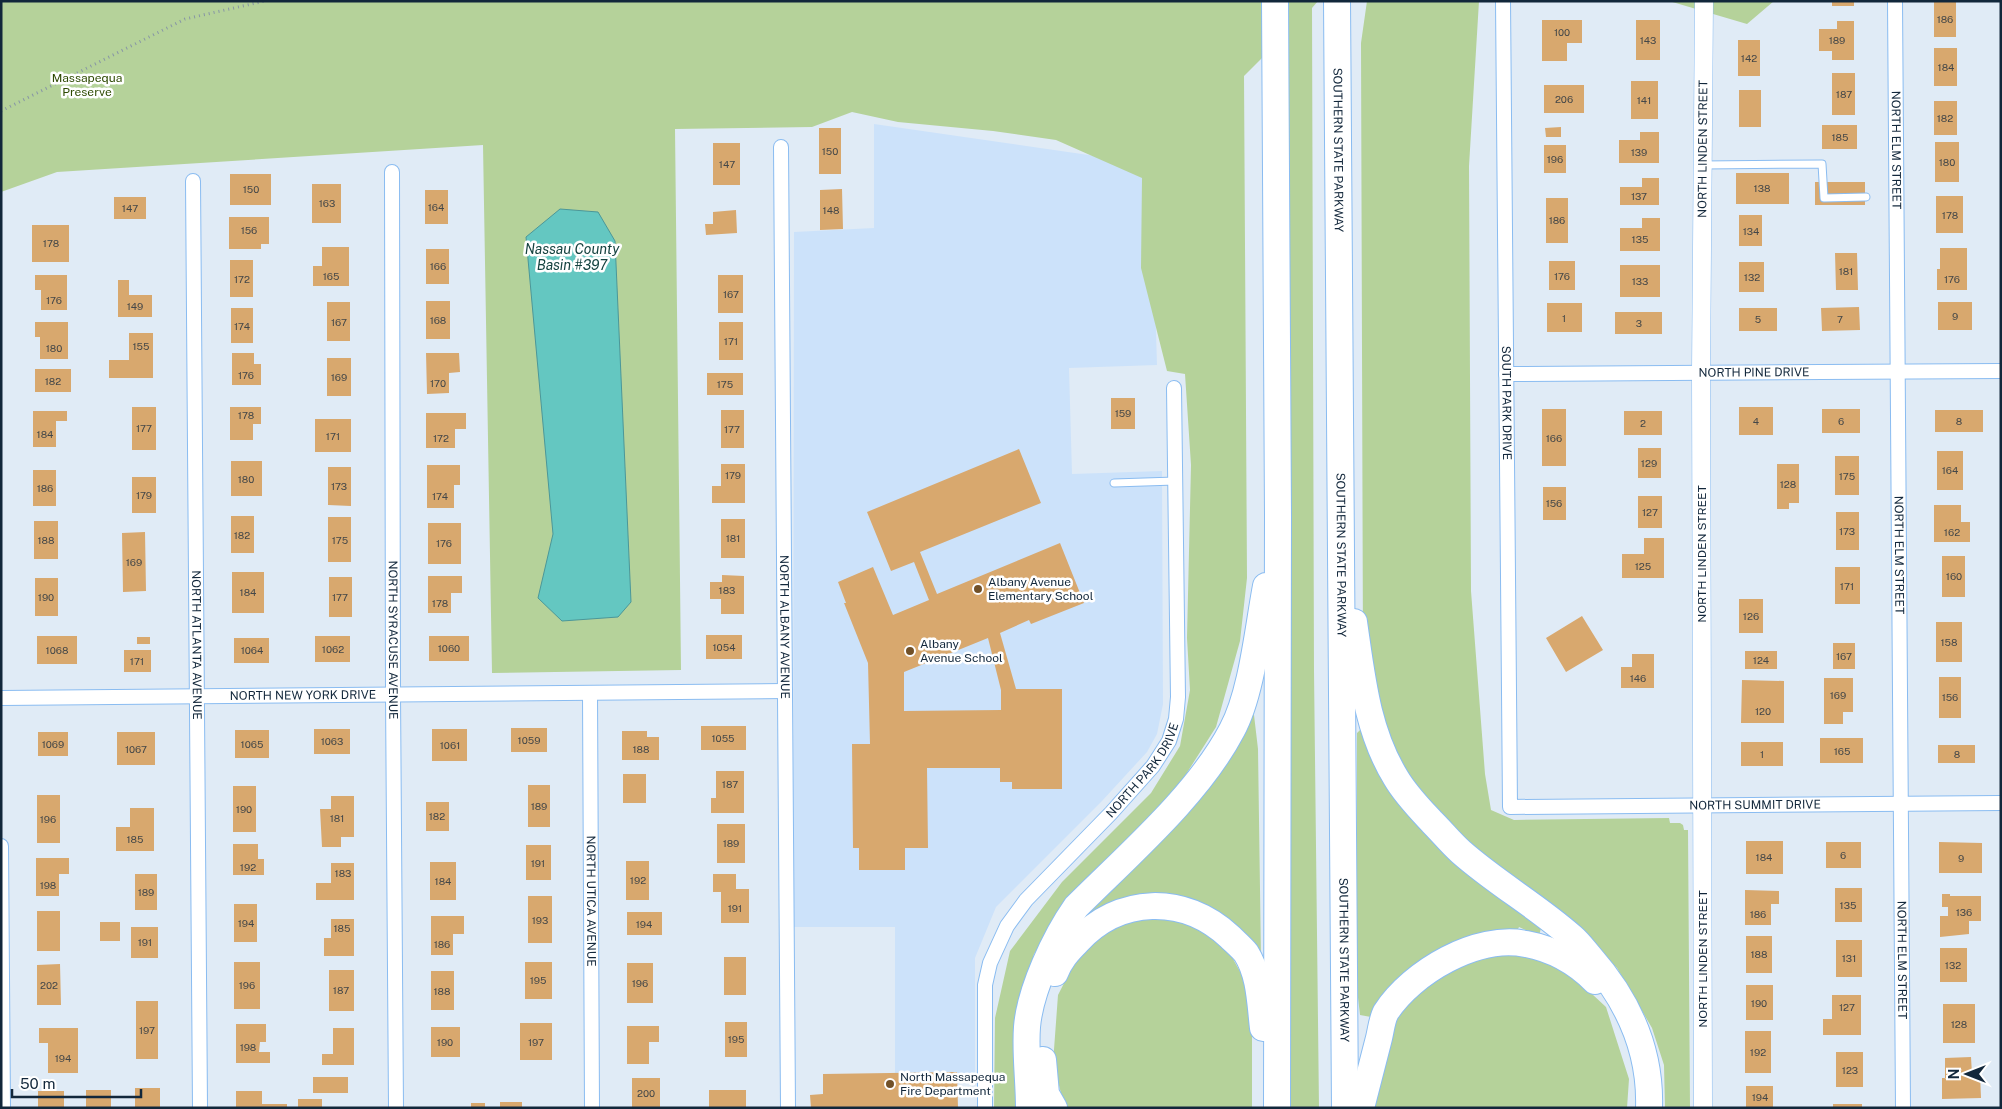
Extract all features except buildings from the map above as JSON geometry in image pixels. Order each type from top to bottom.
[{"type":"highway","points":[[1262,1],[1276,84]]},
{"type":"highway","points":[[1275,1],[1278,516],[1277,1108]]},
{"type":"highway","name":"SOUTHERN STATE PARKWAY","points":[[1337,1],[1345,1108]]},
{"type":"highway","points":[[1338,285],[1349,136],[1349,48],[1352,1]]},
{"type":"highway","points":[[1029,1108],[1027,1026],[1037,984],[1063,926],[1076,908],[1181,801],[1212,764],[1233,729],[1245,696],[1278,516]]},
{"type":"highway","points":[[1340,526],[1366,699],[1372,727],[1383,755],[1396,779],[1414,803],[1461,852],[1573,938],[1605,974],[1628,1011],[1640,1040],[1647,1068],[1649,1108]]},
{"type":"highway","points":[[1054,1108],[1046,1094],[1042,1057],[1042,1023],[1050,987],[1059,961],[1085,933],[1108,917],[1127,909],[1143,906],[1174,906],[1210,921],[1246,953],[1258,982],[1271,1108]]},
{"type":"highway","points":[[1361,1108],[1385,1014],[1406,988],[1436,965],[1468,950],[1494,944],[1510,943],[1526,944],[1563,956],[1584,970],[1608,993],[1623,1018],[1634,1048],[1640,1084],[1641,1108]]},
{"type":"street","name":"SOUTH PARK DRIVE","points":[[1503,1],[1510,807]]},
{"type":"street","name":"NORTH LINDEN STREET","points":[[1702,1108],[1701,373],[1704,1]]},
{"type":"street","name":"NORTH ELM STREET","points":[[1895,1],[1903,1108]]},
{"type":"street","name":"NORTH ALBANY AVENUE","points":[[781,146],[788,1108]]},
{"type":"street","name":"NORTH SYRACUSE AVENUE","points":[[392,172],[396,1108]]},
{"type":"street","name":"NORTH ATLANTA AVENUE","points":[[193,181],[200,1108]]},
{"type":"street","name":"NORTH PINE DRIVE","points":[[1506,374],[2001,371]]},
{"type":"street","name":"NORTH PARK DRIVE","points":[[985,1108],[985,985],[990,963],[1007,926],[1026,900],[1111,813],[1152,766],[1169,741],[1176,719],[1178,697],[1174,388]]},
{"type":"street","name":"NORTH NEW YORK DRIVE","points":[[1,698],[785,691]]},
{"type":"street","name":"NORTH UTICA AVENUE","points":[[590,693],[592,1108]]},
{"type":"street","name":"NORTH SUMMIT DRIVE","points":[[1510,807],[2001,803]]},
{"type":"street","points":[[1,846],[3,1108]]},
{"type":"lane","points":[[1703,165],[1822,164],[1824,198],[1866,197]]},
{"type":"lane","points":[[1114,483],[1175,481]]},
{"type":"path","points":[[1,111],[185,19],[265,1]]},
{"type":"shaded area","name":"Albany Avenue Elementary School","points":[[874,124],[1151,164],[1157,365],[1069,368],[1072,474],[1162,471],[1163,704],[1157,734],[1147,752],[1102,801],[996,907],[975,958],[975,1074],[895,1074],[895,927],[793,927],[794,232],[874,228]]},
{"type":"green space","name":"Massapequa Preserve","points":[[1,1],[1318,1],[1312,8],[1314,671],[1319,1108],[1290,1108],[1287,296],[1284,36],[1244,76],[1247,578],[1240,641],[1216,727],[1176,790],[1074,894],[1034,954],[1019,1020],[1019,1108],[994,1108],[995,1018],[1010,951],[1062,882],[1151,793],[1180,746],[1190,690],[1187,638],[1191,465],[1185,374],[1167,371],[1141,268],[1142,178],[1056,140],[993,131],[898,122],[852,112],[812,127],[675,129],[681,670],[492,673],[483,145],[57,172],[1,192]]},
{"type":"green space","points":[[1367,1],[1479,1],[1469,166],[1471,591],[1485,774],[1491,810],[1514,820],[1669,818],[1670,823],[1680,823],[1683,825],[1684,830],[1688,830],[1690,1108],[1665,1108],[1664,1065],[1652,1028],[1617,968],[1580,934],[1461,842],[1411,788],[1376,720],[1363,656],[1361,43]]},
{"type":"green space","points":[[1669,1],[1774,1],[1747,24]]},
{"type":"green space","points":[[1246,715],[1254,715],[1258,749],[1261,959],[1221,917],[1080,921]]},
{"type":"green space","points":[[1362,728],[1542,924],[1539,936],[1519,927],[1515,935],[1371,1017],[1360,1015],[1357,989],[1357,733]]},
{"type":"green space","points":[[1128,914],[1177,915],[1222,939],[1243,977],[1252,1029],[1252,1108],[1065,1108],[1053,1063],[1058,995],[1085,942]]},
{"type":"green space","points":[[1508,951],[1564,968],[1606,1007],[1629,1079],[1627,1108],[1363,1108],[1391,1014],[1446,966]]},
{"type":"water","name":"Nassau County Basin #397","points":[[560,209],[598,212],[615,241],[631,602],[618,617],[562,621],[538,598],[553,534],[526,237]]},
{"type":"place","name":"Albany Avenue Elementary School","points":[[978,589]]},
{"type":"place","name":"Albany Avenue School","points":[[910,651]]},
{"type":"place","name":"North Massapequa Fire Department","points":[[890,1084]]}]
